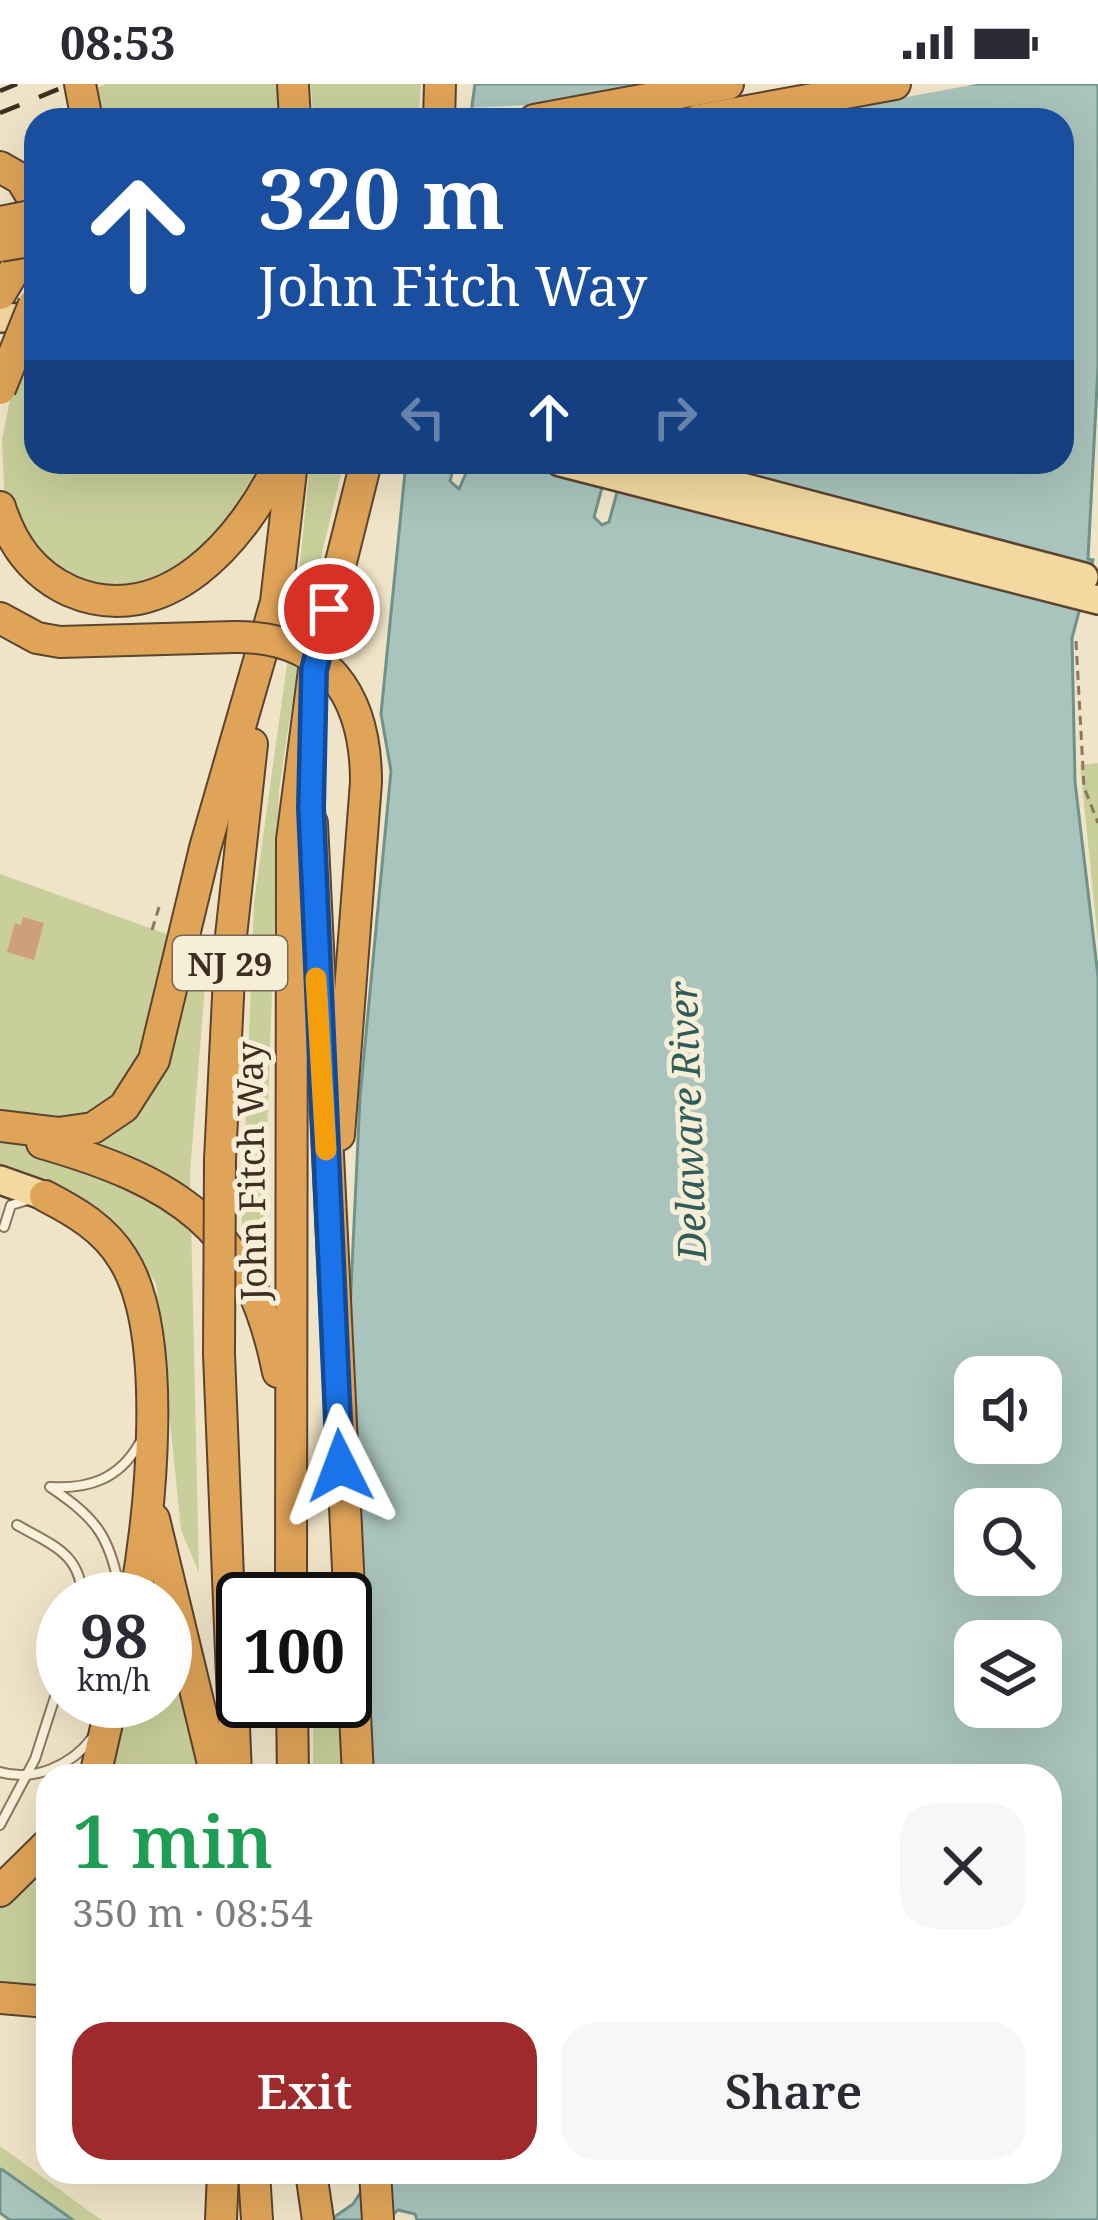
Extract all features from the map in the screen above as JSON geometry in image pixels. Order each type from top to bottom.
[{"type":"highway","points":[[599,108],[728,84]]},
{"type":"highway","points":[[764,108],[895,84]]},
{"type":"highway","points":[[0,167],[24,184]]},
{"type":"highway","points":[[0,294],[24,254]]},
{"type":"highway","points":[[0,342],[24,319]]},
{"type":"highway","points":[[0,389],[24,333]]},
{"type":"highway","points":[[0,507],[21,552],[55,583],[93,598],[147,598],[193,575],[215,556],[251,514],[273,474]]},
{"type":"highway","name":"NJ 29","points":[[236,1764],[219,1354],[220,1160],[231,936],[249,767],[290,474]]},
{"type":"highway","name":"John Fitch Way","points":[[291,1572],[290,902],[297,786],[314,670],[363,474]]},
{"type":"highway","points":[[0,618],[37,638],[60,642],[265,636],[289,644],[334,674],[358,720],[366,782],[331,1224]]},
{"type":"highway","points":[[0,1128],[58,1133],[93,1128],[124,1107],[147,1076],[205,848],[272,620]]},
{"type":"highway","points":[[314,670],[314,943],[357,1764]]},
{"type":"highway","points":[[0,1128],[111,1163],[163,1187],[201,1215],[242,1270],[268,1323],[291,1436]]},
{"type":"highway","points":[[45,1196],[99,1230],[130,1271],[142,1308],[151,1423],[149,1496],[139,1572]]},
{"type":"highway","points":[[149,1496],[213,1764]]},
{"type":"highway","points":[[95,1764],[105,1728]]},
{"type":"highway","points":[[292,1728],[292,1764]]},
{"type":"highway","points":[[0,1891],[36,1856]]},
{"type":"highway","points":[[0,1998],[36,2001]]},
{"type":"highway","points":[[221,2214],[222,2184]]},
{"type":"highway","points":[[255,2184],[257,2220]]},
{"type":"highway","points":[[312,2184],[318,2220]]},
{"type":"highway","points":[[376,2184],[378,2220]]},
{"type":"main road","points":[[637,474],[1092,588]]},
{"type":"main road","points":[[666,474],[675,480]]},
{"type":"main road","points":[[0,1180],[45,1196]]},
{"type":"lane","points":[[4,1227],[11,1205],[45,1196]]},
{"type":"lane","points":[[115,1572],[104,1533],[94,1519],[50,1486],[76,1488],[105,1480],[130,1460],[151,1423]]},
{"type":"lane","points":[[17,1525],[70,1555],[78,1572]]},
{"type":"lane","points":[[0,1825],[35,1759],[45,1728]]},
{"type":"lane","points":[[60,1764],[95,1728]]},
{"type":"lane","points":[[0,1772],[23,1779],[36,1774]]},
{"type":"path","points":[[1076,641],[1084,788],[1098,824]]},
{"type":"path","points":[[152,930],[160,904]]},
{"type":"green space","points":[[106,84],[277,84],[279,108],[98,108],[96,88]]},
{"type":"green space","points":[[311,84],[421,84],[419,108],[313,108]]},
{"type":"green space","points":[[24,361],[24,474],[260,474],[249,499],[173,581],[105,594],[60,577],[13,524],[4,488],[2,440],[13,384]]},
{"type":"green space","points":[[309,474],[341,474],[301,640],[293,635]]},
{"type":"green space","points":[[288,657],[298,664],[279,790],[262,1279],[241,1244],[254,902]]},
{"type":"green space","points":[[1098,763],[1098,941],[1080,765]]},
{"type":"green space","points":[[0,874],[208,949],[190,1172],[199,1573],[181,1530],[156,1283],[121,1238],[0,1172]]},
{"type":"green space","points":[[120,1728],[188,1728],[196,1764],[113,1764]]},
{"type":"green space","points":[[313,1728],[342,1728],[344,1764],[313,1764]]},
{"type":"green space","points":[[36,1874],[36,1996],[0,1993],[0,1906]]},
{"type":"green space","points":[[0,2146],[36,2172],[36,2184],[52,2184],[103,2220],[73,2220],[0,2169]]},
{"type":"water","name":"Delaware River","points":[[475,84],[1098,84],[1098,367],[1088,559],[1093,560],[1072,638],[1075,782],[1098,976],[1098,2220],[417,2220],[415,2214],[398,2210],[387,2220],[330,2220],[353,2204],[366,2184],[1062,2184],[1062,1764],[367,1764],[365,1728],[372,1728],[372,1572],[360,1572],[350,1310],[360,1097],[391,771],[381,714],[405,474],[452,474],[450,481],[459,489],[466,474],[606,474],[594,517],[602,525],[609,522],[622,474],[1074,474],[1074,108],[472,108]]},
{"type":"water","points":[[0,2169],[73,2220],[10,2220],[0,2213]]},
{"type":"pier","points":[[645,84],[977,84],[847,108],[466,108],[532,105]]},
{"type":"building","points":[[23,917],[44,923],[34,960],[7,952],[15,923],[21,925]]},
{"type":"railway","points":[[0,91],[17,84]]},
{"type":"railway","points":[[0,113],[71,84]]},
{"type":"slow traffic","points":[[316,978],[326,1150]]},
{"type":"route","points":[[329,609],[314,670],[311,808],[340,1466]]}]
